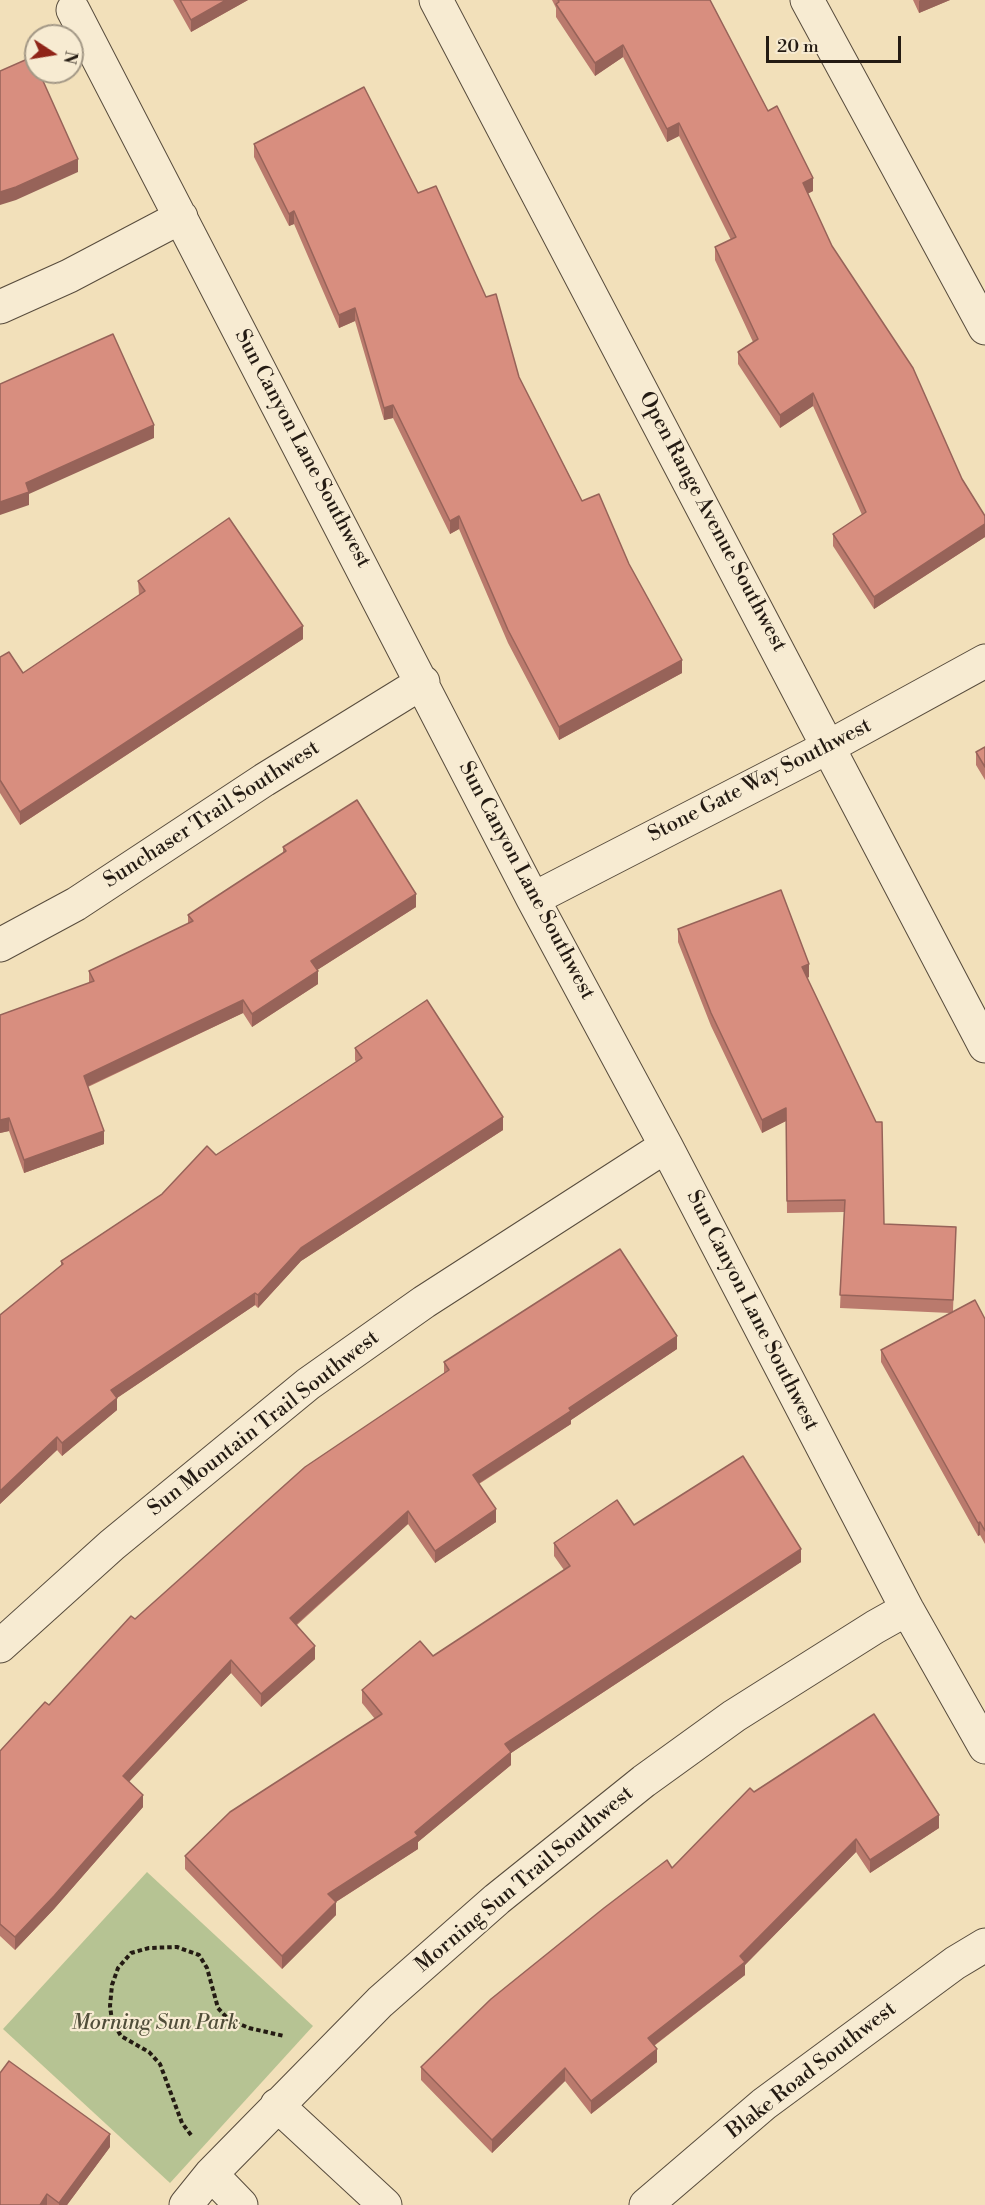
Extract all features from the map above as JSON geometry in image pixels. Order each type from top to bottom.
[{"type":"street","name":"Open Range Avenue Southwest","points":[[436,0],[830,746],[985,1046]]},
{"type":"street","points":[[807,0],[985,328]]},
{"type":"street","name":"Sun Canyon Lane Southwest","points":[[74,10],[533,898],[666,1146],[907,1609],[985,1748]]},
{"type":"street","points":[[0,307],[69,276],[181,218]]},
{"type":"street","name":"Stone Gate Way Southwest","points":[[533,898],[830,746],[985,661]]},
{"type":"street","name":"Sunchaser Trail Southwest","points":[[0,945],[75,904],[264,780],[423,682]]},
{"type":"street","name":"Sun Mountain Trail Southwest","points":[[0,1646],[112,1545],[308,1384],[424,1302],[666,1146]]},
{"type":"street","name":"Morning Sun Trail Southwest","points":[[186,2205],[211,2174],[380,2002],[496,1899],[644,1781],[734,1716],[907,1609]]},
{"type":"street","name":"Blake Road Southwest","points":[[646,2205],[764,2104],[955,1963],[985,1945]]},
{"type":"street","points":[[277,2105],[385,2205]]},
{"type":"street","points":[[211,2174],[241,2205]]},
{"type":"path","points":[[191,2135],[182,2123],[160,2064],[149,2052],[121,2036],[112,2021],[110,2006],[112,1985],[118,1968],[132,1953],[149,1948],[177,1947],[199,1955],[207,1968],[218,2008],[228,2019],[249,2028],[284,2036]]},
{"type":"green space","name":"Morning Sun Park","points":[[147,1872],[313,2026],[170,2183],[3,2029]]},
{"type":"building","points":[[180,0],[226,0],[191,20]]},
{"type":"building","points":[[558,0],[710,0],[768,111],[777,106],[813,178],[803,183],[832,246],[913,368],[962,479],[985,516],[985,524],[874,597],[833,534],[866,512],[813,393],[780,415],[738,352],[758,339],[715,247],[736,237],[679,123],[667,129],[623,45],[595,63],[556,4]]},
{"type":"building","points":[[24,60],[24,84],[44,84],[78,159],[0,192],[0,71]]},
{"type":"building","points":[[364,87],[418,193],[436,186],[486,297],[496,294],[519,377],[582,501],[599,494],[629,564],[682,660],[559,727],[508,630],[459,516],[450,521],[393,405],[384,408],[355,308],[339,315],[294,211],[289,214],[254,144]]},
{"type":"building","points":[[113,334],[154,425],[26,483],[29,492],[0,502],[0,384]]},
{"type":"building","points":[[229,518],[303,626],[20,812],[0,780],[0,657],[9,652],[23,673],[145,591],[138,581]]},
{"type":"building","points":[[985,747],[985,767],[976,752]]},
{"type":"building","points":[[357,800],[416,894],[311,961],[318,971],[252,1014],[243,1000],[84,1076],[104,1131],[24,1160],[9,1118],[0,1120],[0,1015],[94,981],[89,971],[193,921],[188,915],[286,851],[283,847]]},
{"type":"building","points":[[781,890],[809,964],[802,967],[876,1122],[882,1122],[884,1224],[956,1227],[953,1300],[840,1295],[845,1200],[787,1201],[786,1108],[762,1120],[711,1013],[678,929]]},
{"type":"building","points":[[427,1000],[503,1117],[301,1248],[258,1295],[255,1293],[111,1390],[117,1398],[62,1443],[57,1437],[0,1491],[0,1315],[63,1264],[61,1261],[162,1194],[207,1146],[216,1155],[362,1058],[355,1048]]},
{"type":"building","points":[[620,1249],[677,1336],[569,1408],[571,1411],[473,1475],[496,1509],[435,1551],[408,1511],[290,1618],[315,1646],[261,1694],[231,1660],[123,1776],[143,1795],[15,1937],[0,1924],[0,1751],[45,1702],[49,1705],[131,1616],[135,1619],[305,1467],[449,1370],[444,1362]]},
{"type":"building","points":[[975,1300],[985,1319],[985,1531],[980,1522],[978,1523],[881,1350]]},
{"type":"building","points":[[743,1456],[801,1549],[505,1744],[511,1752],[415,1832],[418,1836],[328,1894],[336,1902],[282,1956],[185,1856],[230,1812],[382,1714],[362,1690],[420,1641],[433,1656],[570,1566],[554,1543],[617,1500],[634,1525]]},
{"type":"building","points":[[874,1714],[939,1815],[870,1860],[856,1839],[740,1956],[745,1962],[648,2038],[657,2049],[591,2101],[565,2068],[492,2140],[421,2067],[491,1999],[604,1908],[667,1860],[672,1868],[750,1788],[754,1792]]},
{"type":"building","points":[[9,2061],[110,2134],[59,2203],[47,2194],[40,2205],[0,2205],[0,2073]]}]
